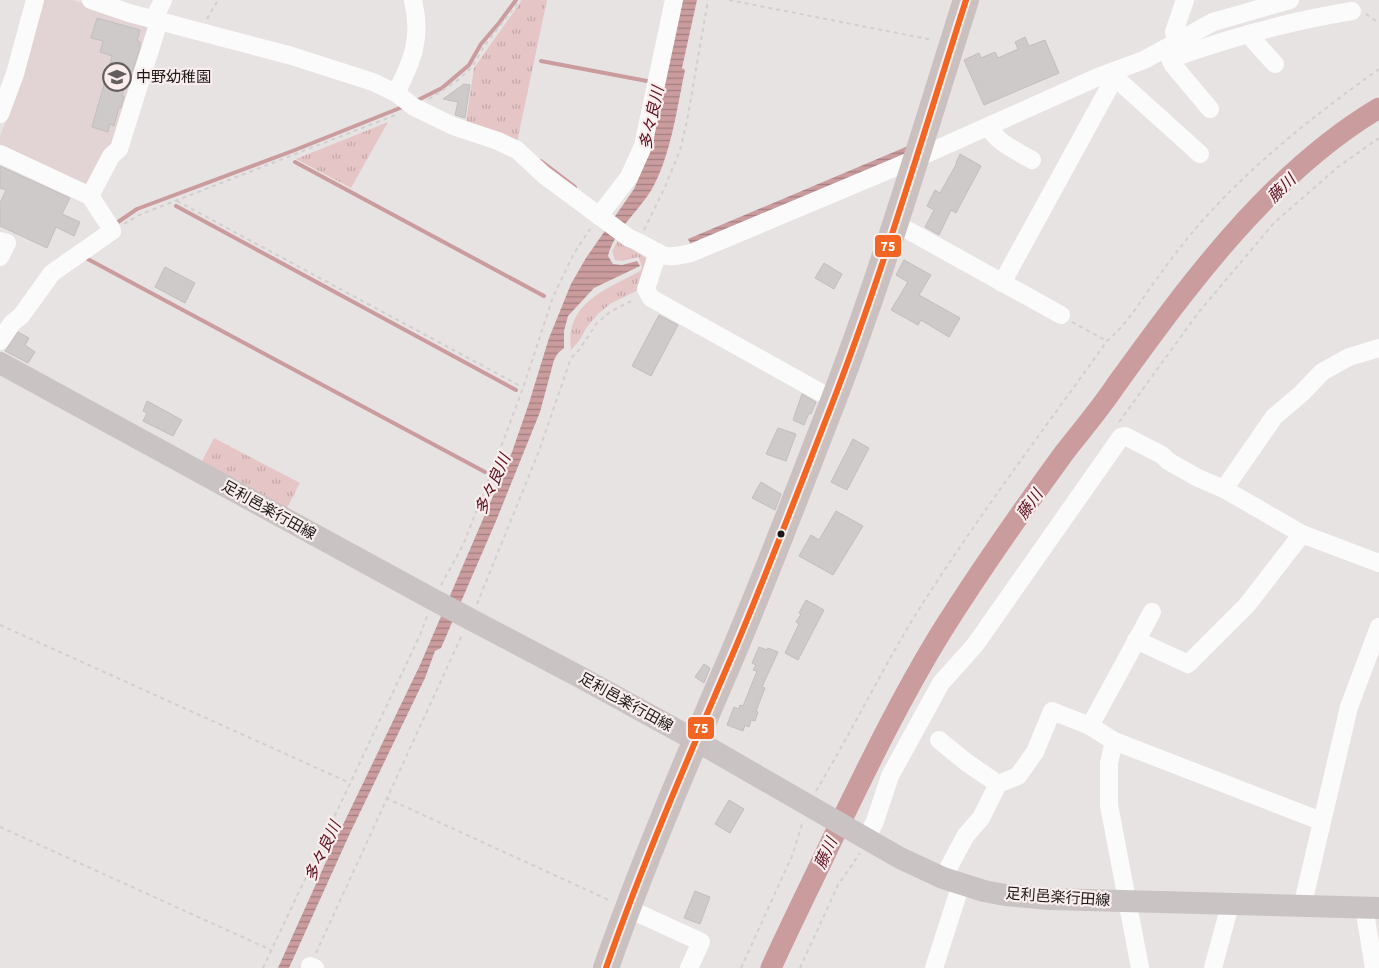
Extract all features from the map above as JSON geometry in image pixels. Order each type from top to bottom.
[{"type":"highway","points":[[606,968],[627,908],[695,740],[755,601],[834,400],[895,223],[966,0]]},
{"type":"main road","name":"足利邑楽行田線","points":[[0,363],[695,740],[812,807],[864,841],[952,881],[998,894],[1025,898],[1302,907],[1372,907]]},
{"type":"street","points":[[0,114],[15,74],[35,0]]},
{"type":"street","points":[[92,0],[129,13],[292,56],[374,82],[396,93],[414,107],[453,126],[498,141],[517,150],[544,175],[633,239],[662,255],[677,256],[691,253],[915,159],[1098,77],[1112,76],[1171,49],[1213,22],[1290,0]]},
{"type":"street","points":[[90,196],[111,156],[119,149],[163,0]]},
{"type":"street","points":[[396,93],[416,45],[417,35],[413,0]]},
{"type":"street","points":[[600,217],[629,177],[643,146],[674,0]]},
{"type":"street","points":[[1185,0],[1174,32],[1171,49],[1173,65],[1210,109]]},
{"type":"street","points":[[1171,49],[1252,33],[1305,18],[1352,11]]},
{"type":"street","points":[[1252,33],[1254,41],[1275,64]]},
{"type":"street","points":[[1112,76],[1119,80],[1200,154]]},
{"type":"street","points":[[1002,283],[1110,86],[1112,76]]},
{"type":"street","points":[[989,127],[993,136],[1032,160]]},
{"type":"street","points":[[0,154],[90,196],[112,232],[52,273],[0,341]]},
{"type":"street","points":[[895,223],[1060,315]]},
{"type":"street","points":[[0,240],[7,243],[0,257]]},
{"type":"street","points":[[658,252],[646,289],[651,298],[834,400]]},
{"type":"street","points":[[1224,489],[1274,417],[1302,393],[1322,372],[1349,358],[1379,348]]},
{"type":"street","points":[[864,841],[875,821],[890,776],[941,683],[975,645],[1117,440],[1121,437],[1125,436],[1198,478],[1224,489],[1302,534],[1379,564]]},
{"type":"street","points":[[1136,640],[1188,664],[1247,604],[1302,534]]},
{"type":"street","points":[[1090,726],[1152,612]]},
{"type":"street","points":[[1302,907],[1349,707],[1379,627]]},
{"type":"street","points":[[934,968],[952,881],[966,835],[981,818],[998,784],[1018,776],[1035,752],[1052,711],[1090,726],[1114,740],[1321,821]]},
{"type":"street","points":[[939,740],[998,784]]},
{"type":"street","points":[[1114,740],[1109,763],[1109,805],[1140,968]]},
{"type":"street","points":[[1212,968],[1230,905]]},
{"type":"street","points":[[1372,907],[1374,968]]},
{"type":"street","points":[[627,908],[701,942],[689,968]]},
{"type":"path","points":[[200,31],[218,0]]},
{"type":"path","points":[[112,232],[139,215],[414,107],[442,92],[472,67],[485,45],[520,0]]},
{"type":"path","points":[[633,239],[643,233],[680,150],[688,121],[708,0]]},
{"type":"path","points":[[729,0],[952,45]]},
{"type":"path","points":[[741,968],[812,807],[916,614],[959,549],[1107,341],[1121,330],[1176,252],[1204,219],[1265,157],[1326,107],[1379,69]]},
{"type":"path","points":[[1119,421],[1198,313],[1274,222],[1338,167],[1379,138]]},
{"type":"path","points":[[177,201],[523,388]]},
{"type":"path","points":[[263,968],[435,600],[463,545],[523,388],[557,288],[573,255],[600,217]]},
{"type":"path","points":[[1060,315],[1107,341]]},
{"type":"path","points":[[0,625],[350,783]]},
{"type":"path","points":[[386,798],[627,908]]},
{"type":"path","points":[[0,827],[271,950]]},
{"type":"path","points":[[800,968],[838,885],[864,841]]},
{"type":"shaded area","points":[[42,0],[73,0],[129,19],[155,25],[117,147],[88,191],[0,150],[0,136],[18,92]]},
{"type":"shaded area","points":[[677,0],[697,0],[682,68],[685,70],[669,146],[659,176],[652,189],[615,238],[608,256],[613,264],[622,265],[637,261],[640,266],[594,288],[568,316],[564,331],[564,348],[554,360],[540,412],[496,521],[441,648],[435,651],[425,678],[351,831],[289,968],[278,968],[339,833],[420,665],[512,452],[549,338],[571,284],[586,258],[634,189],[653,146],[657,108]]},
{"type":"shaded area","points":[[908,146],[906,154],[691,245],[688,239]]},
{"type":"green space","points":[[522,0],[547,0],[517,142],[466,122],[474,68]]},
{"type":"green space","points":[[388,122],[351,188],[296,159]]},
{"type":"green space","points":[[618,240],[649,260],[640,289],[610,304],[597,315],[571,350],[571,334],[574,320],[581,309],[601,292],[640,271],[642,268],[639,257],[622,261],[615,260],[612,251]]},
{"type":"green space","points":[[214,438],[300,483],[287,508],[201,463]]},
{"type":"building","points":[[97,18],[140,30],[137,41],[140,42],[140,48],[132,72],[129,71],[122,96],[124,96],[121,108],[119,107],[114,126],[110,124],[108,132],[92,127],[112,56],[100,52],[103,41],[91,38]]},
{"type":"building","points":[[1025,37],[1029,46],[1045,40],[1059,73],[984,105],[964,60],[979,53],[981,58],[995,52],[998,58],[1018,49],[1015,42]]},
{"type":"building","points":[[464,84],[470,85],[465,118],[455,115],[458,102],[443,99]]},
{"type":"building","points":[[960,154],[981,166],[956,213],[951,210],[939,235],[925,227],[934,210],[927,206],[935,190],[940,193]]},
{"type":"building","points":[[0,166],[70,198],[62,214],[80,222],[74,236],[56,227],[47,248],[0,226],[0,203],[6,190],[0,188]]},
{"type":"building","points":[[904,260],[931,275],[919,295],[960,318],[949,337],[921,320],[918,325],[891,310],[908,282],[896,275]]},
{"type":"building","points":[[824,263],[842,274],[834,289],[815,278]]},
{"type":"building","points":[[165,267],[195,283],[185,303],[155,287]]},
{"type":"building","points":[[659,315],[678,325],[651,376],[632,366]]},
{"type":"building","points":[[18,332],[29,338],[25,345],[35,352],[28,363],[5,351]]},
{"type":"building","points":[[802,394],[816,402],[804,425],[793,420]]},
{"type":"building","points":[[147,401],[182,420],[173,436],[143,421],[147,413],[143,411]]},
{"type":"building","points":[[778,428],[796,434],[786,461],[766,454]]},
{"type":"building","points":[[853,439],[869,448],[847,490],[831,482]]},
{"type":"building","points":[[761,482],[781,494],[775,510],[752,498]]},
{"type":"building","points":[[836,511],[863,526],[833,575],[799,556],[811,535],[819,540]]},
{"type":"building","points":[[806,600],[824,610],[798,660],[785,653],[799,624],[796,622]]},
{"type":"building","points":[[759,647],[778,652],[762,687],[765,688],[756,711],[758,712],[755,721],[751,720],[749,727],[745,725],[743,731],[727,725],[734,707],[739,709],[740,705],[743,706],[757,671],[753,670],[756,665],[752,663]]},
{"type":"building","points":[[704,664],[710,668],[704,683],[695,677]]},
{"type":"building","points":[[729,800],[744,809],[730,833],[715,824]]},
{"type":"building","points":[[695,891],[710,897],[700,924],[684,918]]},
{"type":"waterway","points":[[416,101],[442,88],[469,65],[481,44],[516,0]]},
{"type":"waterway","name":"多々良川","points":[[541,61],[647,81]]},
{"type":"waterway","points":[[118,222],[137,209],[295,150],[405,106]]},
{"type":"waterway","name":"藤川","points":[[771,968],[857,789],[910,685],[940,634],[1032,497],[1104,403],[1173,308],[1234,233],[1302,165],[1339,134],[1379,108]]},
{"type":"waterway","points":[[541,161],[575,187]]},
{"type":"waterway","points":[[295,162],[544,296]]},
{"type":"waterway","points":[[176,206],[516,390]]},
{"type":"waterway","name":"多々良川","points":[[84,257],[485,472]]},
{"type":"transit line","name":"75","points":[[606,968],[649,853],[755,600],[851,354],[902,203],[966,0]]},
{"type":"place","name":"中野幼稚園","points":[[117,77]]}]
